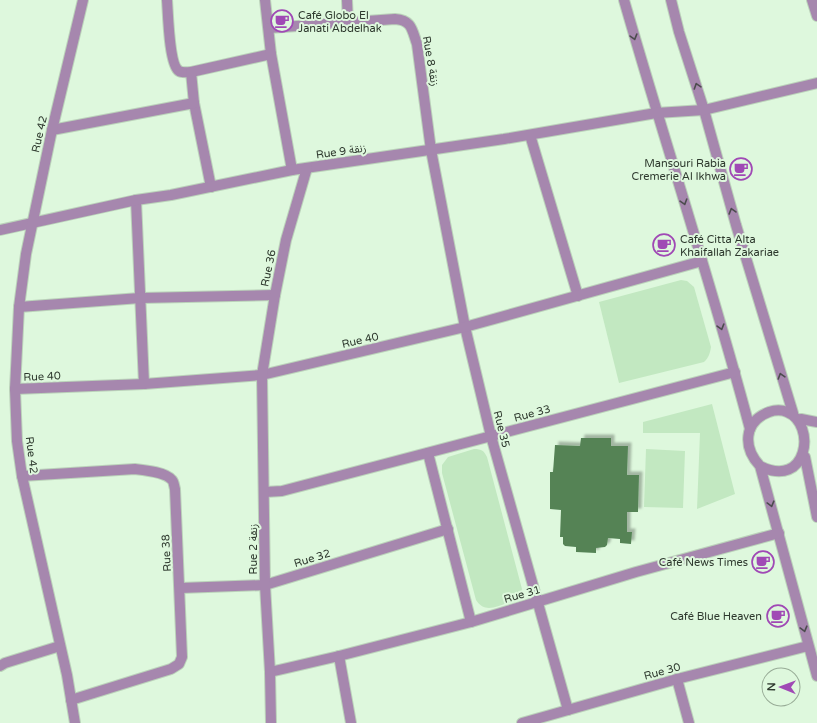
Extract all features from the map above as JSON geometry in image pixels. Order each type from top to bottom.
[{"type":"street","name":"Rue 42","points":[[75,723],[67,675],[22,476],[17,441],[15,389],[19,307],[31,224],[83,0]]},
{"type":"street","points":[[167,0],[170,41],[174,63],[180,72],[191,72],[271,54]]},
{"type":"street","points":[[265,0],[271,54],[292,170]]},
{"type":"street","points":[[347,0],[348,23]]},
{"type":"street","points":[[624,0],[656,113],[735,372],[750,429]]},
{"type":"street","points":[[671,0],[679,32],[704,110],[739,233],[797,416],[807,428],[817,518]]},
{"type":"street","points":[[812,0],[817,16]]},
{"type":"street","name":"Rue 8 زنقة","points":[[269,28],[395,19],[404,20],[410,25],[418,44],[431,150]]},
{"type":"street","points":[[191,72],[194,103],[211,187]]},
{"type":"street","name":"Rue 9 زنقة","points":[[0,230],[136,200],[171,195],[292,170],[530,135],[656,113],[704,110],[817,83]]},
{"type":"street","points":[[52,130],[194,103]]},
{"type":"street","points":[[530,135],[578,296]]},
{"type":"street","name":"Rue 35","points":[[431,150],[465,327],[490,436],[568,710]]},
{"type":"street","name":"Rue 36","points":[[262,375],[274,295],[286,240],[307,168]]},
{"type":"street","points":[[136,200],[144,384]]},
{"type":"street","name":"Rue 40","points":[[15,389],[144,384],[262,375],[465,327],[702,261]]},
{"type":"street","points":[[19,307],[140,298],[274,295]]},
{"type":"street","name":"Rue 33","points":[[265,492],[282,491],[735,372]]},
{"type":"street","name":"Rue 2 زنقة","points":[[262,375],[265,492],[265,585],[270,672],[271,723]]},
{"type":"street","points":[[817,422],[783,410],[773,411],[763,414],[755,421],[750,429],[748,439],[749,450],[760,466],[817,676]]},
{"type":"street","points":[[760,466],[780,472],[790,470],[798,465],[809,450]]},
{"type":"street","points":[[428,453],[471,622]]},
{"type":"street","name":"Rue 38","points":[[22,476],[135,469],[148,471],[170,478],[173,481],[175,489],[182,657],[176,667],[72,700]]},
{"type":"street","name":"Rue 32","points":[[180,588],[265,585],[448,529]]},
{"type":"street","name":"Rue 31","points":[[270,672],[471,622],[636,572],[779,533]]},
{"type":"street","points":[[0,666],[5,663],[60,646]]},
{"type":"street","name":"Rue 30","points":[[522,723],[677,679],[808,646]]},
{"type":"street","points":[[339,656],[351,723]]},
{"type":"street","points":[[677,679],[689,723]]},
{"type":"green space","points":[[681,280],[687,281],[694,287],[711,347],[708,357],[704,362],[619,383],[599,302]]},
{"type":"green space","points":[[712,404],[735,494],[697,509],[700,433],[643,433],[643,422]]},
{"type":"green space","points":[[474,449],[479,449],[485,453],[487,457],[522,589],[521,596],[516,600],[490,608],[483,607],[476,600],[442,473],[442,465],[448,457]]},
{"type":"green space","points":[[646,449],[685,451],[683,508],[644,507]]},
{"type":"building","points":[[581,438],[611,438],[611,446],[628,446],[627,475],[639,475],[638,512],[627,512],[627,532],[632,532],[631,544],[620,543],[620,539],[608,538],[607,545],[605,547],[596,548],[596,553],[576,552],[576,547],[565,546],[563,544],[563,537],[560,537],[561,510],[550,509],[550,472],[553,472],[555,445],[580,446]]},
{"type":"place","name":"Café Globo El Janati Abdelhak","points":[[282,21]]},
{"type":"place","name":"Mansouri Rabia Cremerie Al Ikhwa","points":[[741,169]]},
{"type":"place","name":"Café Citta Alta Khaifallah Zakariae","points":[[664,245]]},
{"type":"place","name":"Café News Times","points":[[763,562]]},
{"type":"place","name":"Café Blue Heaven","points":[[778,616]]}]
